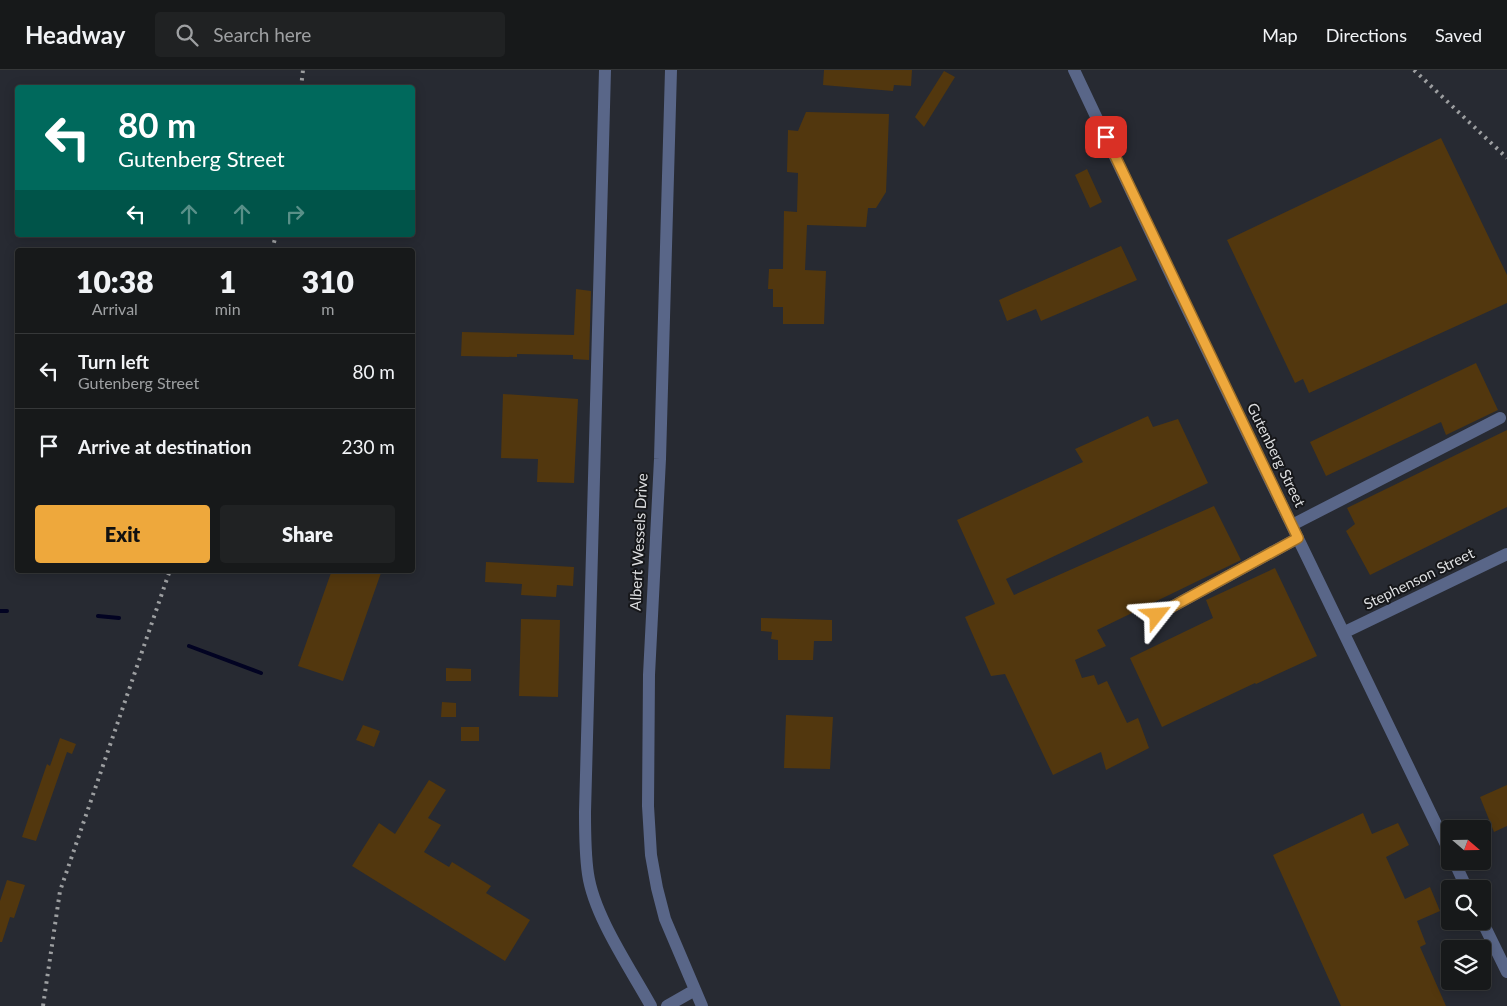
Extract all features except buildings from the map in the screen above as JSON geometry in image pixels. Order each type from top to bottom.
[{"type":"street","points":[[606,70],[585,812],[586,848],[588,875],[595,900],[651,1006]]},
{"type":"street","name":"Albert Wessels Drive","points":[[671,70],[660,450],[649,675],[648,806],[651,855],[656,888],[665,919],[702,1006]]},
{"type":"street","name":"Gutenberg Street","points":[[1074,70],[1441,833]]},
{"type":"street","points":[[1292,525],[1500,418]]},
{"type":"street","points":[[1157,615],[1298,538]]},
{"type":"street","name":"Stephenson Street","points":[[1345,632],[1507,554]]},
{"type":"street","points":[[1487,930],[1507,972]]},
{"type":"street","points":[[667,1006],[695,990]]},
{"type":"shaded area","points":[[0,70],[1507,70],[1507,1006],[0,1006]]},
{"type":"waterway","points":[[0,611],[7,611]]},
{"type":"waterway","points":[[98,616],[119,618]]},
{"type":"waterway","points":[[189,646],[261,673]]},
{"type":"railway","points":[[301,85],[303,70]]},
{"type":"railway","points":[[1414,70],[1507,158]]},
{"type":"railway","points":[[273,248],[275,237]]},
{"type":"railway","points":[[43,1006],[60,891],[169,573]]},
{"type":"route","points":[[1106,137],[1298,538],[1157,615]]}]
